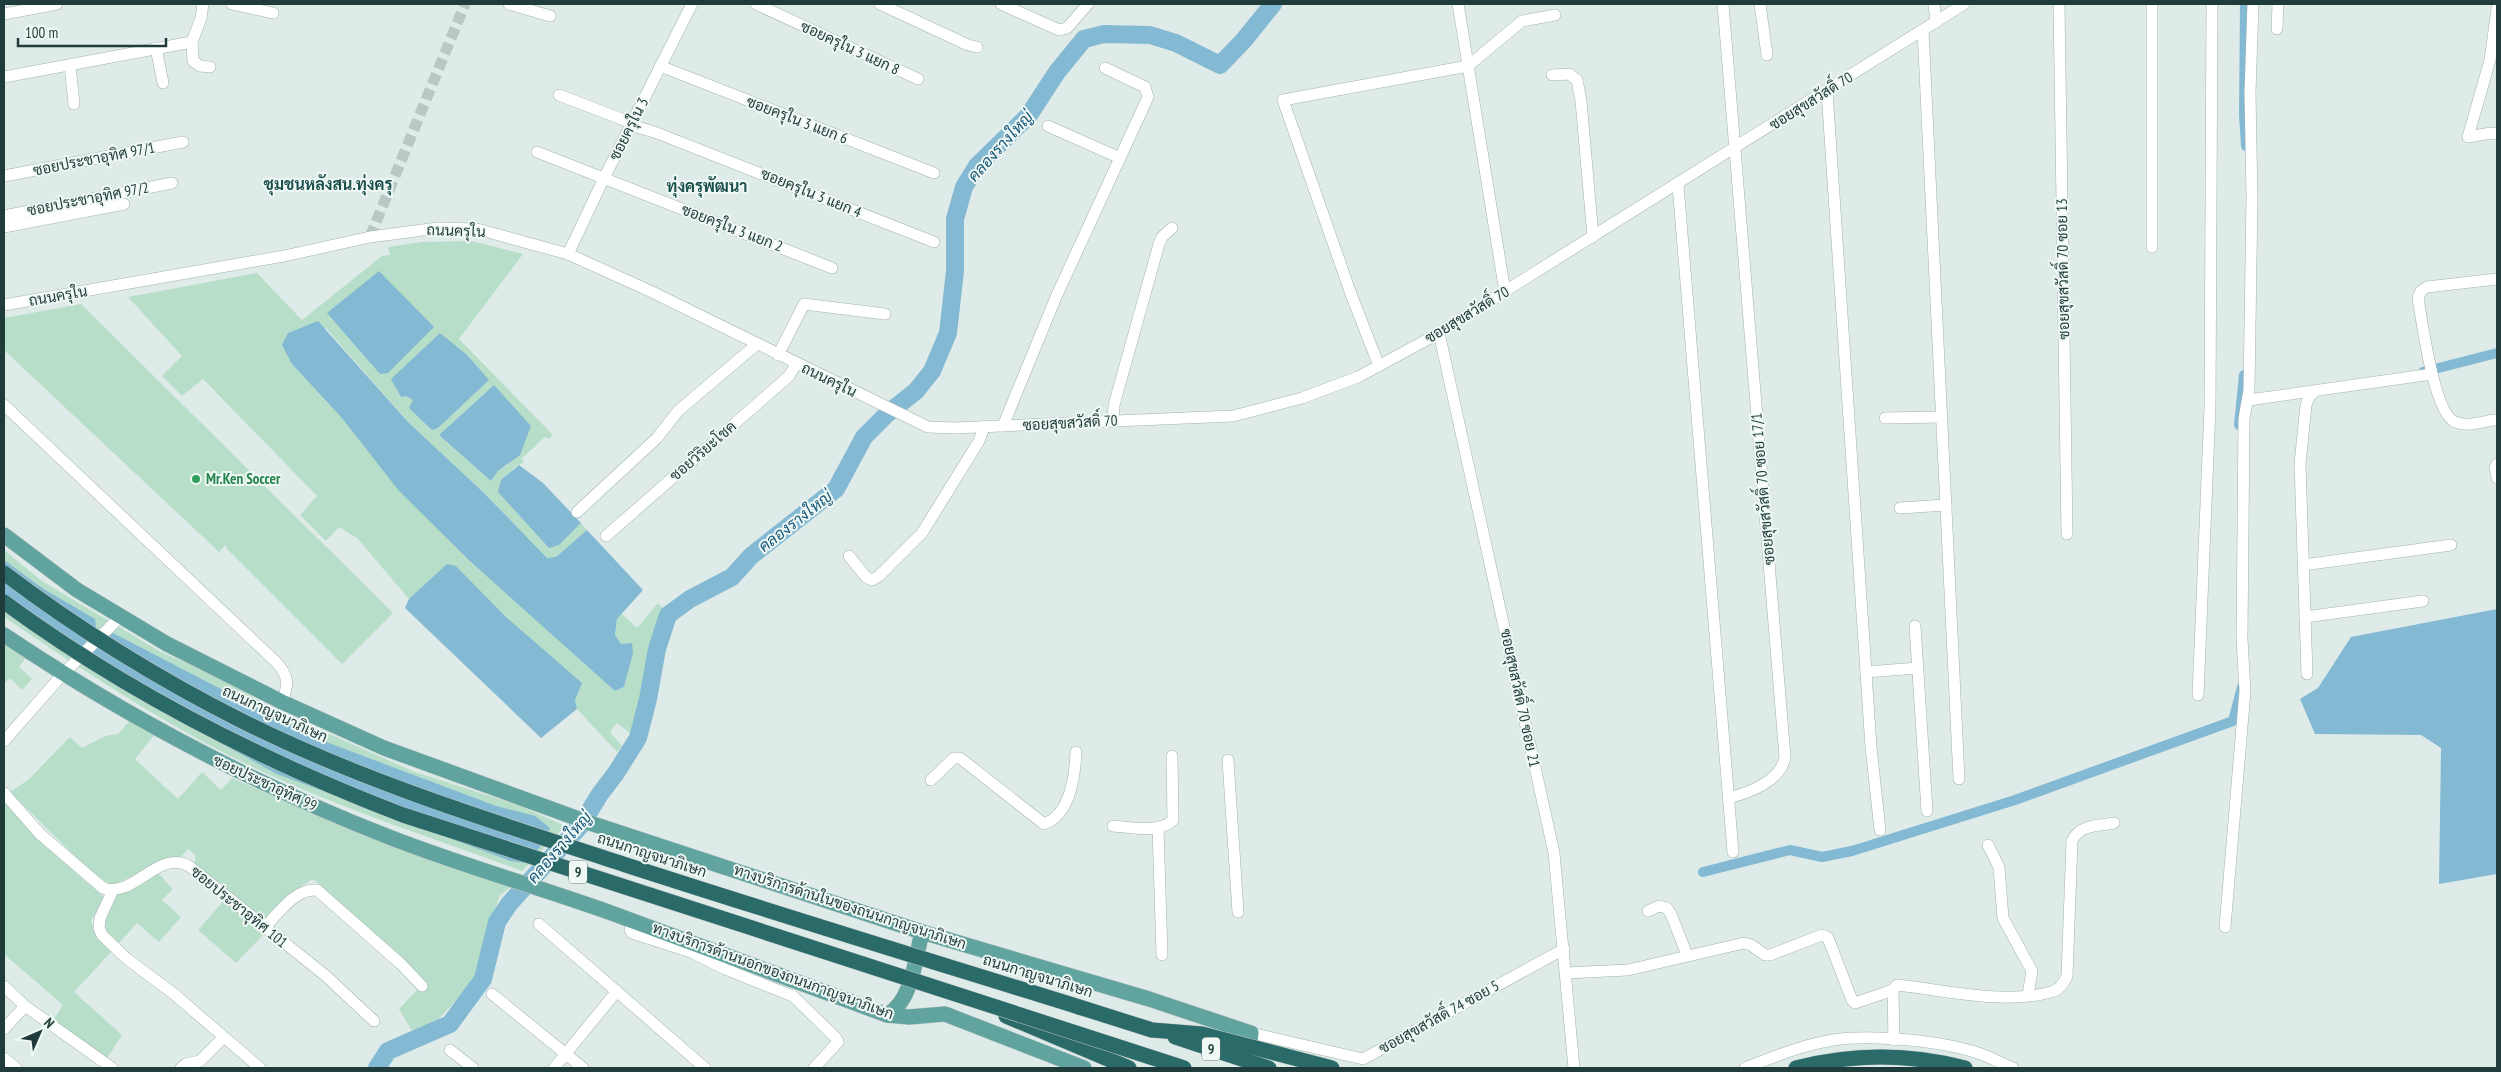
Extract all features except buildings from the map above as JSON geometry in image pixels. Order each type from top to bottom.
[{"type":"highway","name":"ถนนกาญจนาภิเษก","points":[[4,572],[45,604],[147,669],[244,722],[343,765],[442,803],[624,864],[1269,1068]]},
{"type":"highway","name":"9","points":[[4,602],[32,623],[141,691],[240,744],[342,791],[402,815],[1184,1068]]},
{"type":"highway","points":[[953,994],[1129,1068]]},
{"type":"highway","points":[[1152,1030],[1188,1032],[1209,1036],[1332,1068]]},
{"type":"highway","points":[[1796,1068],[1846,1057],[1874,1056],[1907,1056],[1965,1068]]},
{"type":"main road","name":"ทางบริการด้านในของถนนกาญจนาภิเษก","points":[[4,535],[77,590],[167,644],[282,702],[384,748],[590,823],[922,932],[1251,1033]]},
{"type":"main road","name":"ซอยประชาอุทิศ 99","points":[[4,634],[63,674],[170,737],[287,794],[389,837],[546,891]]},
{"type":"main road","name":"ทางบริการด้านนอกของถนนกาญจนาภิเษก","points":[[546,891],[632,921],[692,948],[788,986],[887,1015],[909,1017],[945,1014],[1084,1068]]},
{"type":"main road","points":[[887,1015],[895,1011],[904,1000],[922,932]]},
{"type":"main road","points":[[1246,1068],[1251,1033]]},
{"type":"street","points":[[4,14],[57,4]]},
{"type":"street","points":[[203,4],[201,18],[192,42],[193,61],[200,66],[210,67]]},
{"type":"street","points":[[232,4],[273,13]]},
{"type":"street","points":[[509,4],[550,16]]},
{"type":"street","name":"ซอยครุใน 3","points":[[568,254],[604,178],[692,4]]},
{"type":"street","name":"ซอยครุใน 3 แยก 8","points":[[756,4],[918,79]]},
{"type":"street","points":[[880,4],[968,45],[977,47]]},
{"type":"street","points":[[1000,4],[1059,30],[1067,28],[1088,4]]},
{"type":"street","points":[[1458,4],[1505,292]]},
{"type":"street","name":"ซอยสุขสวัสดิ์ 70 ซอย 17/1","points":[[1723,4],[1785,757],[1775,774],[1759,786],[1745,794],[1728,798]]},
{"type":"street","points":[[1760,4],[1767,55]]},
{"type":"street","points":[[1934,4],[1936,22]]},
{"type":"street","name":"ซอยสุขสวัสดิ์ 70","points":[[906,416],[928,427],[984,427],[1233,416],[1302,398],[1358,377],[1439,333],[1678,185],[1964,4]]},
{"type":"street","name":"ซอยสุขสวัสดิ์ 70 ซอย 13","points":[[2059,4],[2067,534]]},
{"type":"street","points":[[2152,4],[2152,247]]},
{"type":"street","points":[[2198,695],[2210,407],[2212,4]]},
{"type":"street","points":[[2226,927],[2245,697],[2242,612],[2244,420],[2249,400],[2252,197],[2250,93],[2253,4]]},
{"type":"street","points":[[2277,30],[2278,4]]},
{"type":"street","points":[[2497,9],[2490,60],[2468,137],[2491,133],[2497,134]]},
{"type":"street","points":[[1379,366],[1351,294],[1283,100],[1468,66],[1522,21],[1555,15]]},
{"type":"street","points":[[1923,30],[1959,779]]},
{"type":"street","points":[[4,78],[192,42]]},
{"type":"street","points":[[156,48],[163,83]]},
{"type":"street","points":[[70,65],[74,104]]},
{"type":"street","name":"ซอยครุใน 3 แยก 6","points":[[660,66],[934,173]]},
{"type":"street","points":[[1003,426],[1049,313],[1148,92],[1146,86],[1106,68]]},
{"type":"street","points":[[1552,75],[1569,74],[1577,80],[1581,102],[1593,237]]},
{"type":"street","points":[[1827,90],[1870,747],[1880,830]]},
{"type":"street","name":"ซอยครุใน 3 แยก 4","points":[[559,94],[934,242]]},
{"type":"street","points":[[1048,126],[1120,158]]},
{"type":"street","name":"ซอยประชาอุทิศ 97/1","points":[[4,176],[183,142]]},
{"type":"street","name":"ซอยครุใน 3 แยก 2","points":[[537,152],[832,268]]},
{"type":"street","name":"ซอยประชาอุทิศ 97/2","points":[[4,216],[172,183]]},
{"type":"street","points":[[1678,185],[1733,852]]},
{"type":"street","points":[[4,227],[124,204]]},
{"type":"street","name":"ถนนครุใน","points":[[4,305],[284,256],[370,237],[438,228],[477,230],[496,233],[568,254],[650,291],[796,364],[906,416]]},
{"type":"street","points":[[1113,421],[1114,405],[1159,244],[1162,237],[1172,228]]},
{"type":"street","points":[[2494,420],[2470,424],[2455,422],[2445,414],[2432,374],[2418,298],[2421,291],[2428,287],[2497,279]]},
{"type":"street","points":[[778,355],[804,304],[885,314]]},
{"type":"street","name":"ซอยสุขสวัสดิ์ 70 ซอย 21","points":[[1439,333],[1554,853],[1574,1068]]},
{"type":"street","points":[[577,512],[657,438],[678,411],[757,344]]},
{"type":"street","name":"ซอยวิริยะโชค","points":[[606,536],[789,376],[796,364]]},
{"type":"street","points":[[2249,400],[2432,374]]},
{"type":"street","points":[[2307,674],[2300,464],[2306,405],[2309,396],[2314,392]]},
{"type":"street","points":[[4,405],[276,662],[287,675],[287,687],[282,702]]},
{"type":"street","points":[[1885,418],[1942,417]]},
{"type":"street","points":[[849,556],[866,577],[872,580],[879,576],[922,533],[979,441],[984,427]]},
{"type":"street","points":[[2497,464],[2495,468],[2497,478]]},
{"type":"street","points":[[1900,508],[1946,505]]},
{"type":"street","points":[[2303,565],[2451,545]]},
{"type":"street","points":[[2305,617],[2423,601]]},
{"type":"street","points":[[4,741],[63,674],[120,617]]},
{"type":"street","points":[[1915,626],[1927,811]]},
{"type":"street","points":[[1866,672],[1918,668]]},
{"type":"street","points":[[931,780],[954,758],[960,758],[1044,824],[1053,821],[1066,804],[1075,770],[1076,752]]},
{"type":"street","points":[[1113,826],[1158,828],[1168,825],[1174,820],[1172,756]]},
{"type":"street","points":[[1228,760],[1238,912]]},
{"type":"street","points":[[4,793],[47,840],[103,888],[112,892],[100,918],[99,928],[102,935],[126,959],[174,994],[260,1068]]},
{"type":"street","points":[[1566,972],[1628,970],[1744,943],[1751,945],[1765,955],[1770,955],[1822,935],[1828,938],[1852,1000],[1855,1003],[1893,990],[1897,985],[2008,998],[2053,992],[2063,985],[2066,976],[2072,841],[2076,832],[2082,828],[2114,823]]},
{"type":"street","points":[[1158,828],[1162,955]]},
{"type":"street","points":[[1988,846],[1999,867],[2003,918],[2032,971],[2028,995]]},
{"type":"street","name":"ซอยประชาอุทิศ 101","points":[[112,892],[164,865],[182,862],[326,976],[374,1021]]},
{"type":"street","points":[[264,928],[294,898],[307,889],[317,890],[401,964],[422,986]]},
{"type":"street","points":[[1648,910],[1659,906],[1667,908],[1687,955]]},
{"type":"street","points":[[539,924],[704,1068]]},
{"type":"street","name":"ซอยสุขสวัสดิ์ 74 ซอย 5","points":[[1251,1033],[1363,1059],[1564,949]]},
{"type":"street","points":[[4,986],[25,1006],[112,1068]]},
{"type":"street","points":[[788,986],[838,1042],[814,1068]]},
{"type":"street","points":[[1893,990],[1894,1040]]},
{"type":"street","points":[[554,1068],[617,991]]},
{"type":"street","points":[[492,994],[584,1068]]},
{"type":"street","points":[[4,1029],[25,1006]]},
{"type":"street","points":[[181,1068],[186,1064],[200,1061],[223,1038]]},
{"type":"street","points":[[1745,1068],[1790,1050],[1834,1040],[1894,1040],[1932,1044],[1977,1053],[2013,1068]]},
{"type":"street","points":[[450,1050],[472,1068]]},
{"type":"street","points":[[4,1058],[16,1068]]},
{"type":"green space","points":[[471,241],[523,254],[459,339],[553,435],[549,439],[545,437],[522,458],[524,462],[512,469],[559,545],[581,523],[587,530],[556,557],[547,559],[483,492],[408,422],[326,328],[292,364],[615,691],[624,687],[627,674],[624,653],[615,635],[617,619],[622,614],[637,628],[658,603],[668,613],[631,734],[617,723],[610,732],[622,746],[617,752],[577,709],[575,700],[506,617],[456,566],[409,599],[357,538],[339,527],[326,541],[300,515],[317,496],[203,379],[182,396],[162,376],[182,356],[128,297],[257,273],[302,320],[382,256],[390,255],[388,247],[422,242]],"holes":[[[488,380],[438,428],[432,430],[414,400],[406,396]],[[493,386],[531,426],[508,465],[498,471],[491,481],[439,435]]]},
{"type":"green space","points":[[81,304],[393,613],[342,664],[227,549],[226,545],[219,552],[4,350],[4,318]]},
{"type":"green space","points":[[4,550],[42,581],[161,652],[212,674],[282,713],[415,772],[518,805],[565,826],[522,871],[340,805],[245,763],[139,705],[4,617]]},
{"type":"green space","points":[[4,642],[27,656],[19,667],[32,679],[22,690],[10,678],[4,684]]},
{"type":"green space","points":[[132,718],[155,734],[135,759],[178,799],[202,772],[221,790],[232,778],[329,821],[512,886],[500,895],[485,939],[477,972],[462,994],[436,1022],[412,1031],[399,1009],[417,990],[419,976],[313,879],[303,885],[265,920],[194,866],[196,855],[188,849],[178,860],[150,868],[112,885],[95,876],[10,792],[28,780],[70,737],[82,748],[105,736],[118,734]]},
{"type":"green space","points":[[4,801],[76,873],[105,898],[91,921],[97,936],[111,952],[74,992],[122,1035],[107,1058],[53,1020],[63,1005],[4,954]]},
{"type":"green space","points":[[153,873],[159,874],[173,889],[162,900],[181,917],[159,942],[137,923],[117,945],[108,937],[105,924],[114,897]]},
{"type":"green space","points":[[225,899],[264,934],[236,963],[198,930]]},
{"type":"water","points":[[379,271],[434,327],[388,373],[380,374],[327,313]]},
{"type":"water","points":[[318,321],[408,422],[483,492],[547,558],[556,557],[587,530],[643,590],[617,619],[615,635],[621,644],[632,643],[633,653],[624,687],[615,691],[471,562],[399,491],[342,418],[292,364],[282,345],[288,333]]},
{"type":"water","points":[[440,333],[467,355],[489,380],[438,428],[432,430],[409,408],[413,400],[406,396],[401,397],[391,379]]},
{"type":"water","points":[[494,385],[531,426],[520,455],[498,471],[491,481],[439,435]]},
{"type":"water","points":[[519,465],[543,483],[581,523],[559,545],[549,548],[498,492],[501,480]]},
{"type":"water","points":[[4,560],[42,588],[95,619],[96,627],[86,642],[73,655],[4,609]]},
{"type":"water","points":[[447,564],[456,566],[506,617],[582,683],[575,700],[577,709],[541,738],[405,608],[409,599]]},
{"type":"water","points":[[2497,609],[2497,874],[2439,884],[2441,748],[2421,735],[2315,734],[2300,699],[2318,688],[2351,637]]},
{"type":"water","points":[[113,633],[313,737],[496,806],[535,816],[550,828],[540,847],[525,863],[511,861],[277,774],[128,693],[86,667],[96,646]]},
{"type":"waterway","name":"คลองรางใหญ่","points":[[377,1068],[388,1051],[450,1024],[483,979],[497,922],[509,904],[581,825],[600,794],[616,773],[638,738],[648,699],[657,649],[668,615],[690,599],[732,577],[751,556],[836,489],[864,437],[887,414],[916,391],[932,371],[948,333],[955,271],[955,219],[964,187],[977,166],[1029,115],[1057,72],[1084,39],[1104,34],[1150,35],[1176,43],[1220,65],[1244,40],[1273,4]]},
{"type":"waterway","points":[[2245,4],[2244,115],[2246,146]]},
{"type":"waterway","points":[[2423,372],[2497,353]]},
{"type":"waterway","points":[[2239,425],[2244,375]]},
{"type":"waterway","points":[[1703,872],[1790,850],[1822,857],[1852,851],[2015,800],[2233,721],[2242,687]]},
{"type":"tunnel","points":[[370,237],[465,4]]},
{"type":"place","name":"Mr.Ken Soccer","points":[[196,479]]},
{"type":"district","name":"ชุมชนหลังสน.ทุ่งครุ","points":[[328,184]]},
{"type":"district","name":"ทุ่งครุพัฒนา","points":[[707,186]]}]
